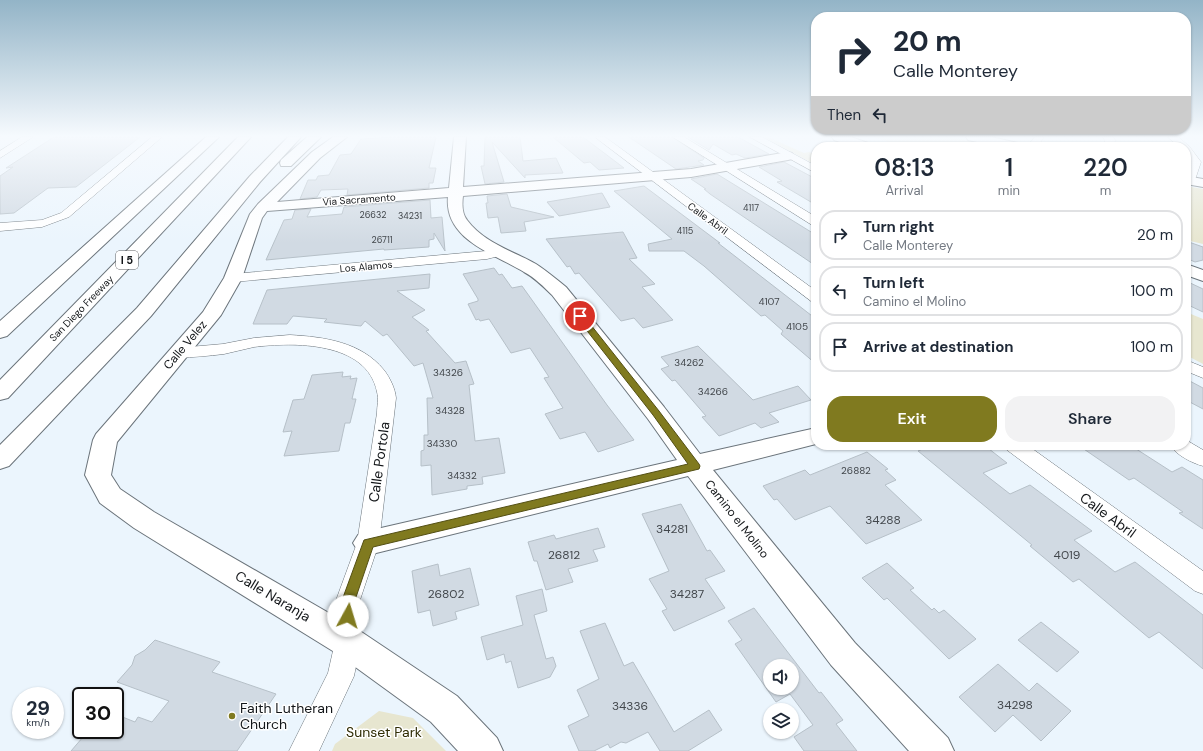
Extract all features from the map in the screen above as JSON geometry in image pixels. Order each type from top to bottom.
[{"type":"main road","points":[[136,208],[166,172]]},
{"type":"main road","points":[[0,332],[175,172]]},
{"type":"main road","name":"San Diego Freeway","points":[[0,393],[211,172]]},
{"type":"main road","points":[[0,460],[144,312],[261,172]]},
{"type":"main road","points":[[224,216],[248,199],[277,172]]},
{"type":"main road","name":"Calle Velez","points":[[98,475],[105,440],[211,315],[233,278],[255,217],[263,207],[299,172]]},
{"type":"main road","name":"Camino el Molino","points":[[457,172],[454,203],[460,222],[479,242],[530,268],[559,291],[656,413],[695,466],[843,654],[935,751]]},
{"type":"main road","name":"Via Sacramento","points":[[263,207],[653,177],[689,172]]},
{"type":"main road","points":[[1191,271],[1203,276]]},
{"type":"main road","points":[[368,543],[811,437]]},
{"type":"main road","name":"Calle Naranja","points":[[98,475],[110,496],[144,520],[348,642],[444,709],[484,751]]},
{"type":"street","points":[[0,227],[42,224],[56,220],[65,215],[116,172]]},
{"type":"street","name":"Calle Abril","points":[[646,172],[811,294]]},
{"type":"street","points":[[733,172],[811,219]]},
{"type":"street","name":"Los Alamos","points":[[233,278],[487,255],[498,252]]},
{"type":"street","name":"Calle Portola","points":[[178,353],[224,349],[259,342],[288,340],[315,341],[342,347],[362,356],[376,370],[384,384],[387,398],[368,543],[347,603],[348,642],[341,676],[304,751]]},
{"type":"street","points":[[1191,367],[1203,373]]},
{"type":"street","name":"Calle Abril","points":[[1021,450],[1203,584]]},
{"type":"street","points":[[1188,450],[1203,459]]},
{"type":"green space","points":[[1191,187],[1203,189],[1203,244],[1191,241]]},
{"type":"green space","points":[[1191,314],[1203,319],[1203,364],[1191,358]]},
{"type":"green space","name":"Sunset Park","points":[[379,711],[413,718],[446,751],[332,751],[335,744]]},
{"type":"building","points":[[6,172],[95,172],[76,187],[48,188],[14,213],[0,214],[0,176]]},
{"type":"building","points":[[331,172],[435,172],[433,183],[429,183],[429,188],[347,195],[348,189],[321,190],[317,197],[300,199],[308,180],[316,180],[318,176],[329,175]]},
{"type":"building","points":[[482,172],[501,172],[504,182],[485,184]]},
{"type":"building","points":[[520,172],[563,173],[525,175],[525,178]]},
{"type":"building","points":[[767,172],[803,172],[811,176],[811,202],[777,182],[782,181]]},
{"type":"building","points":[[717,174],[811,232],[811,263],[710,194],[704,189],[706,189],[691,179]]},
{"type":"building","points":[[644,186],[720,243],[718,243],[811,315],[811,360],[781,334],[783,331],[765,315],[761,316],[704,266],[684,251],[649,251],[648,244],[672,239],[614,191]]},
{"type":"building","points":[[602,193],[610,207],[559,216],[547,202]]},
{"type":"building","points":[[507,194],[511,207],[554,217],[524,222],[526,231],[501,233],[498,217],[488,218],[486,203],[488,203],[487,196]]},
{"type":"building","points":[[430,200],[431,218],[442,217],[445,251],[434,233],[434,239],[429,240],[429,247],[384,249],[266,260],[284,220],[292,219],[295,210],[311,209],[307,217],[342,214],[344,207]]},
{"type":"building","points":[[623,232],[637,258],[629,259],[655,284],[642,287],[673,320],[643,328],[634,318],[621,321],[579,273],[575,274],[570,266],[567,267],[546,239]]},
{"type":"building","points":[[1191,243],[1203,247],[1203,260],[1195,262],[1191,260]]},
{"type":"building","points":[[494,268],[499,275],[502,274],[512,288],[522,286],[607,405],[634,440],[598,452],[585,432],[560,439],[545,414],[563,408],[544,378],[549,377],[530,348],[511,353],[489,319],[480,321],[479,319],[476,320],[468,304],[478,301],[478,299],[463,274]]},
{"type":"building","points":[[430,274],[429,288],[397,291],[425,310],[412,317],[429,330],[426,331],[455,363],[466,361],[474,384],[469,385],[475,441],[499,438],[505,473],[482,477],[483,484],[467,486],[467,489],[432,495],[431,465],[421,466],[421,451],[424,450],[424,435],[428,435],[427,398],[433,398],[423,363],[414,366],[387,334],[383,336],[365,321],[361,326],[324,322],[327,319],[293,316],[287,324],[253,324],[267,290]]},
{"type":"building","points":[[1191,283],[1203,289],[1203,312],[1191,306]]},
{"type":"building","points":[[698,346],[753,400],[798,386],[811,400],[769,413],[779,422],[761,428],[755,423],[719,436],[702,417],[706,416],[675,380],[672,381],[661,369],[669,366],[661,357]]},
{"type":"building","points":[[343,372],[342,377],[351,376],[350,379],[357,378],[352,399],[356,399],[350,423],[345,423],[339,451],[284,456],[292,431],[283,432],[293,400],[304,399],[312,375]]},
{"type":"building","points":[[1191,382],[1203,388],[1203,409],[1191,403]]},
{"type":"building","points":[[990,450],[1007,463],[983,473],[1010,494],[1030,485],[1092,531],[1074,540],[1115,572],[1135,562],[1203,615],[1203,669],[1159,632],[1149,638],[1079,579],[1073,582],[1030,546],[1032,545],[918,451]]},
{"type":"building","points":[[1085,450],[1138,450],[1172,472],[1182,467],[1203,480],[1203,529],[1179,513],[1183,512],[1134,478],[1129,480]]},
{"type":"building","points":[[867,452],[888,469],[885,470],[896,480],[885,485],[922,520],[866,544],[830,506],[795,520],[777,499],[774,500],[763,486],[805,470],[810,475]]},
{"type":"building","points":[[681,504],[707,551],[710,550],[725,571],[705,579],[725,608],[674,631],[662,611],[667,609],[649,579],[669,571],[642,514]]},
{"type":"building","points":[[598,528],[605,547],[593,550],[598,561],[568,569],[573,582],[546,590],[537,561],[534,561],[528,542],[554,535],[556,539]]},
{"type":"building","points":[[887,563],[914,588],[910,590],[932,610],[934,608],[939,613],[944,610],[976,639],[949,659],[887,598],[884,600],[862,578]]},
{"type":"building","points":[[438,564],[440,576],[470,568],[479,605],[455,612],[457,619],[433,626],[430,610],[418,613],[412,571]]},
{"type":"building","points":[[542,589],[547,611],[534,615],[546,659],[553,657],[556,666],[550,677],[518,688],[511,661],[506,663],[504,654],[487,660],[481,637],[523,625],[516,596]]},
{"type":"building","points":[[754,608],[793,659],[763,659],[763,684],[735,644],[742,640],[728,621]]},
{"type":"building","points":[[1041,622],[1079,652],[1057,672],[1018,640]]},
{"type":"building","points":[[605,623],[624,666],[633,662],[674,732],[709,710],[722,730],[688,751],[660,751],[648,732],[626,743],[621,742],[610,748],[608,744],[594,751],[579,751],[568,726],[589,716],[577,690],[599,679],[580,631]]},
{"type":"building","points":[[155,640],[220,662],[212,672],[276,694],[237,751],[71,751],[81,739],[124,739],[124,718],[135,722],[138,717],[152,722],[169,701],[117,682],[132,665],[135,656],[145,650]]},
{"type":"building","points":[[998,664],[1029,691],[1037,683],[1071,711],[1041,741],[1013,715],[995,732],[959,697]]},
{"type":"building","points":[[799,667],[819,693],[821,692],[843,720],[836,724],[857,751],[804,751],[795,739],[799,739],[799,734],[813,725],[799,706],[799,703],[797,703],[791,695],[799,695]]},
{"type":"building","points":[[771,695],[788,695],[776,702]]},
{"type":"place","name":"Faith Lutheran Church","points":[[232,716]]},
{"type":"route","points":[[348,616],[347,603],[368,543],[387,540],[695,466],[656,413],[580,316]]}]
